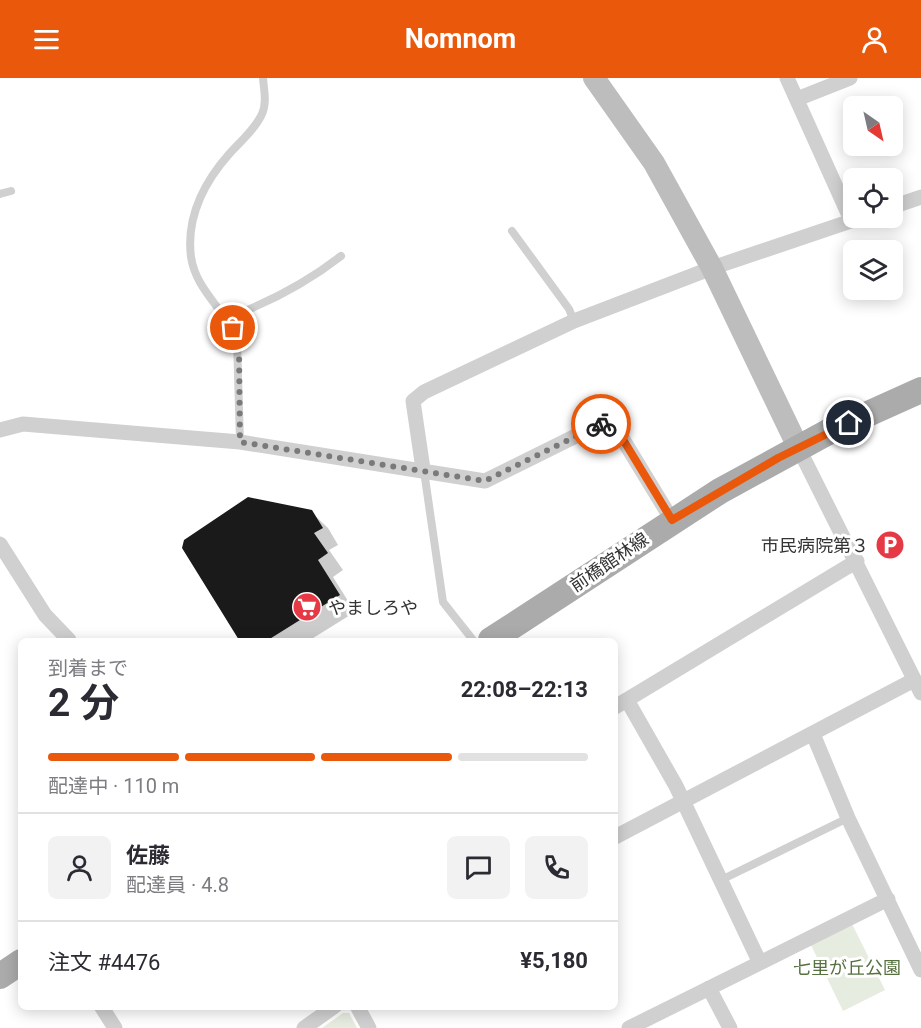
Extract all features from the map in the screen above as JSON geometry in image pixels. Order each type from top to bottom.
[{"type":"main road","name":"前橋館林線","points":[[494,638],[672,520],[798,447],[921,390]]},
{"type":"main road","points":[[0,976],[18,964]]},
{"type":"street","points":[[594,78],[654,163],[712,268],[917,687],[813,734],[682,800],[618,835]]},
{"type":"street","points":[[787,78],[843,193]]},
{"type":"street","points":[[796,99],[850,78]]},
{"type":"street","points":[[903,203],[921,197]]},
{"type":"street","points":[[423,470],[413,401],[424,392],[574,321],[712,268],[843,223]]},
{"type":"street","points":[[0,430],[23,424],[240,442],[485,481],[602,423],[616,428],[672,520]]},
{"type":"street","points":[[0,544],[45,615],[67,638]]},
{"type":"street","points":[[759,962],[682,800],[621,704],[857,561]]},
{"type":"street","points":[[813,734],[848,818],[921,970]]},
{"type":"street","points":[[629,1028],[888,899]]},
{"type":"street","points":[[710,988],[730,1028]]},
{"type":"street","points":[[104,1010],[116,1028]]},
{"type":"street","points":[[304,1028],[329,1010]]},
{"type":"street","points":[[359,1010],[369,1028]]},
{"type":"lane","points":[[240,442],[239,350],[233,328],[205,291],[192,258],[194,219],[208,181],[255,126],[262,113],[265,102],[263,78]]},
{"type":"lane","points":[[0,194],[11,191]]},
{"type":"lane","points":[[512,231],[569,309],[574,321]]},
{"type":"lane","points":[[225,319],[264,305],[292,290],[341,256]]},
{"type":"lane","points":[[423,470],[442,602],[471,638]]},
{"type":"lane","points":[[720,880],[848,818]]},
{"type":"green space","name":"七里が丘公園","points":[[851,922],[885,990],[843,1011],[810,943]]},
{"type":"green space","points":[[343,1013],[349,1013],[357,1028],[322,1028]]},
{"type":"building","points":[[248,497],[312,510],[323,528],[314,533],[328,553],[318,560],[340,595],[271,638],[238,638],[182,548],[184,540]]},
{"type":"way so far","points":[[233,328],[239,350],[240,442],[485,481],[601,424]]},
{"type":"place","name":"市民病院第３","points":[[890,545]]},
{"type":"place","name":"やましろや","points":[[307,607]]},
{"type":"route","points":[[601,424],[616,428],[672,520],[778,458],[849,423]]}]
